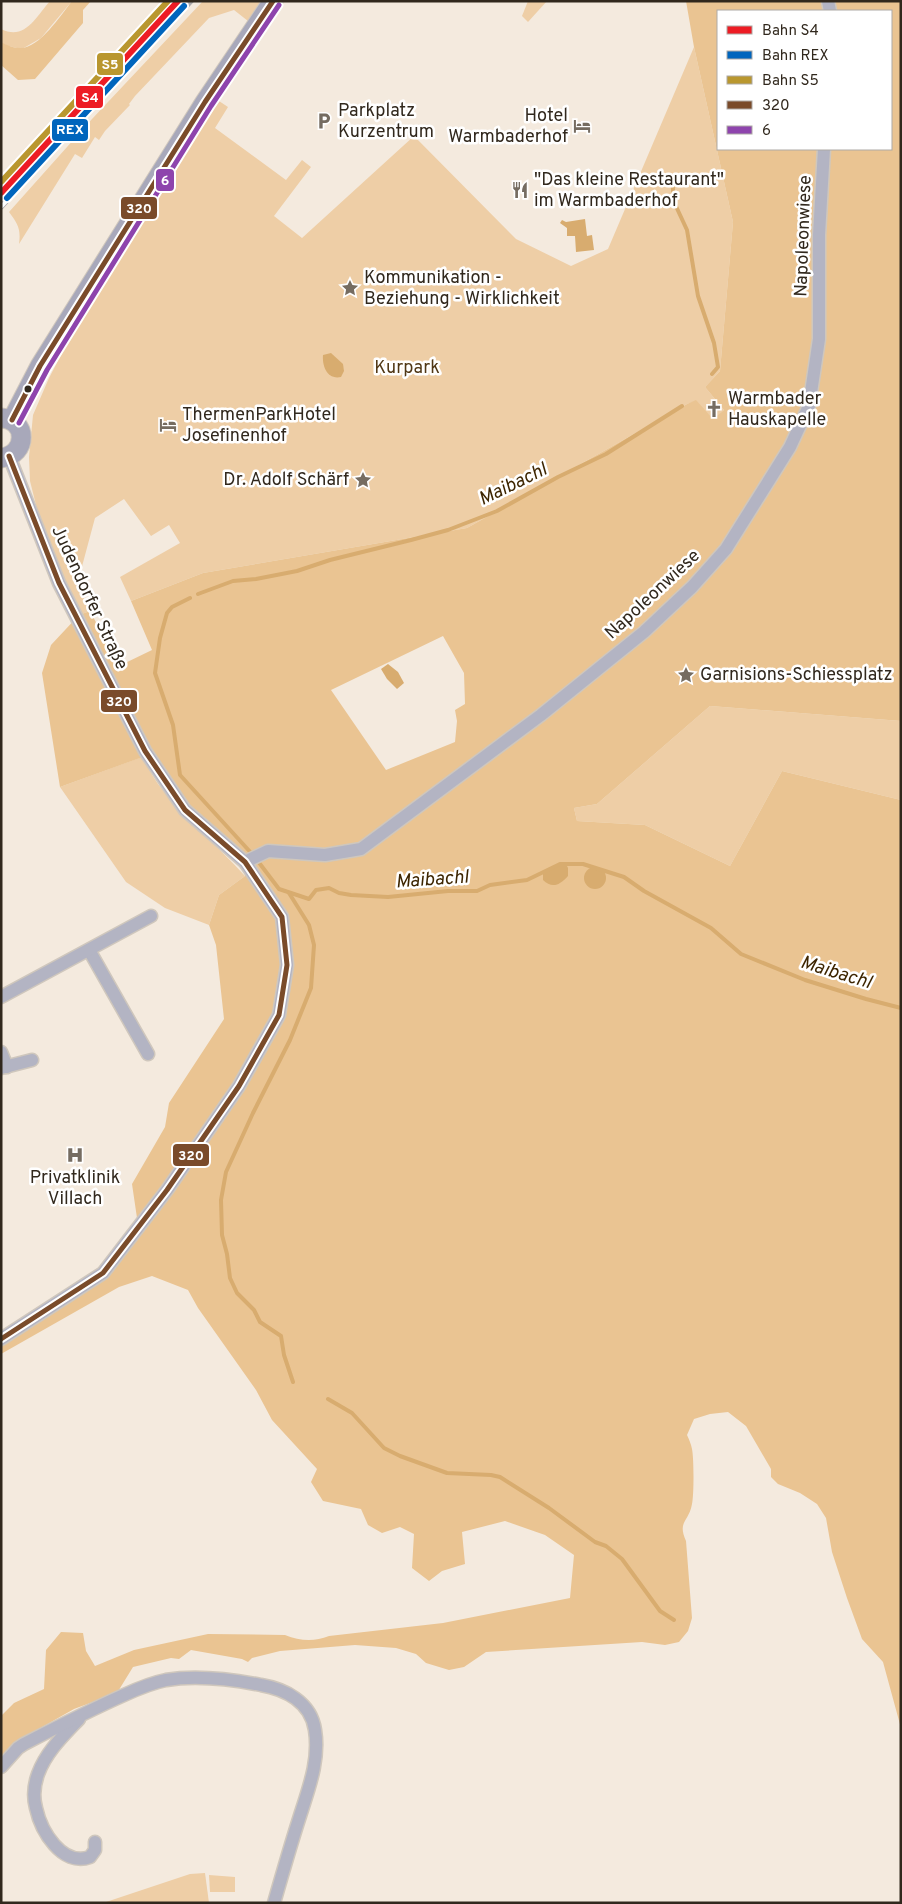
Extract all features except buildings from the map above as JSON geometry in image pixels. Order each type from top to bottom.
[{"type":"street","points":[[5,457],[18,449],[22,438],[18,427],[6,419],[206,102],[273,1]]},
{"type":"street","name":"Napoleonwiese","points":[[252,859],[268,851],[325,854],[361,849],[541,715],[644,632],[692,587],[726,550],[790,447],[809,406],[819,339],[819,235],[824,150]]},
{"type":"street","name":"Judendorfer Straße","points":[[1,1339],[103,1273],[167,1190],[233,1094],[279,1014],[287,965],[282,917],[252,859],[185,810],[145,751],[59,583],[5,457]]},
{"type":"street","points":[[1,997],[152,916]]},
{"type":"street","points":[[89,950],[148,1054]]},
{"type":"street","points":[[1,1052],[4,1067],[32,1060]]},
{"type":"street","points":[[1,1767],[18,1748],[88,1710],[149,1684],[194,1677],[243,1681],[279,1689],[288,1693],[303,1705],[312,1719],[315,1730],[315,1761],[307,1795],[274,1903]]},
{"type":"street","points":[[88,1710],[60,1739],[46,1757],[36,1782],[34,1799],[43,1827],[63,1853],[80,1859],[90,1857],[95,1850],[95,1842]]},
{"type":"green space","points":[[50,1],[72,1],[41,38],[22,49],[8,46],[1,42],[1,29],[9,32],[23,30],[35,20]]},
{"type":"green space","points":[[203,1],[261,1],[248,21],[234,10],[209,18],[135,96],[130,105],[99,140],[95,137],[82,158],[75,154],[19,244],[20,234],[18,227],[9,212],[92,119]]},
{"type":"green space","points":[[528,1],[547,1],[528,22],[522,16]]},
{"type":"green space","name":"Kurpark","points":[[694,47],[733,222],[720,371],[705,387],[724,410],[713,420],[696,401],[687,404],[467,528],[203,573],[131,601],[120,577],[180,543],[169,525],[151,536],[124,499],[95,518],[77,585],[90,611],[79,615],[43,533],[30,481],[29,457],[33,415],[49,378],[70,338],[120,255],[219,101],[228,107],[215,128],[286,180],[302,160],[311,167],[274,216],[302,238],[414,136],[516,239],[571,266],[608,249]]},
{"type":"green space","points":[[710,706],[901,721],[901,800],[782,771],[730,866],[645,825],[577,821],[574,808],[597,804]]},
{"type":"green space","points":[[142,757],[156,781],[168,796],[189,820],[245,876],[219,895],[209,925],[165,908],[126,882],[60,787]]},
{"type":"green space","points":[[205,1873],[209,1903],[103,1903],[190,1874]]},
{"type":"green space","points":[[209,1875],[235,1877],[235,1892],[210,1892]]},
{"type":"shaded area","points":[[72,1],[91,1],[83,10],[83,23],[35,79],[18,80],[1,65],[1,42],[20,48],[35,43],[49,30]]},
{"type":"shaded area","points":[[686,1],[901,1],[901,721],[710,706],[597,804],[574,808],[577,821],[645,825],[730,866],[782,771],[901,800],[901,1728],[883,1662],[862,1639],[847,1598],[832,1552],[826,1518],[817,1504],[800,1493],[778,1484],[771,1477],[771,1469],[746,1426],[728,1412],[710,1414],[694,1419],[687,1435],[693,1454],[693,1493],[691,1510],[684,1522],[683,1529],[686,1541],[692,1618],[688,1631],[679,1642],[665,1645],[642,1642],[486,1652],[464,1667],[449,1670],[426,1663],[416,1654],[396,1648],[355,1645],[280,1651],[252,1658],[248,1662],[242,1659],[191,1650],[179,1659],[171,1658],[133,1667],[117,1693],[74,1709],[21,1739],[1,1758],[1,1716],[14,1703],[44,1689],[46,1650],[61,1632],[83,1633],[86,1651],[95,1666],[134,1650],[208,1634],[285,1635],[296,1639],[312,1640],[329,1636],[443,1623],[570,1598],[574,1555],[545,1535],[505,1521],[462,1532],[465,1564],[442,1571],[429,1581],[412,1568],[414,1534],[400,1527],[382,1533],[368,1525],[361,1509],[323,1501],[311,1482],[317,1469],[272,1420],[256,1390],[198,1308],[188,1290],[152,1276],[119,1287],[1,1354],[1,1342],[110,1267],[137,1218],[132,1184],[165,1127],[169,1103],[224,1019],[216,945],[209,925],[219,895],[245,876],[243,854],[187,806],[151,754],[60,787],[42,673],[51,645],[79,615],[90,611],[119,666],[152,650],[131,601],[203,573],[467,528],[696,400],[713,419],[724,410],[705,387],[720,371],[733,222],[694,47]],"holes":[[[443,636],[464,673],[465,704],[455,710],[457,721],[455,742],[386,770],[331,690]]]},
{"type":"shaded area","points":[[585,219],[587,236],[592,235],[594,250],[576,252],[575,236],[567,236],[567,228],[560,223],[562,220],[566,222]]},
{"type":"shaded area","points":[[331,353],[343,364],[344,371],[341,377],[329,374],[323,364],[323,355]]},
{"type":"shaded area","points":[[388,664],[398,672],[404,683],[397,689],[387,679],[381,669]]},
{"type":"shaded area","points":[[560,864],[566,864],[568,876],[556,885],[546,883],[543,880],[543,874]]},
{"type":"shaded area","points":[[595,867],[603,870],[606,878],[603,886],[595,889],[587,886],[584,878],[587,870]]},
{"type":"waterway","name":"Maibachl","points":[[672,177],[674,202],[687,230],[698,296],[714,343],[718,367],[712,374]]},
{"type":"waterway","name":"Maibachl","points":[[198,594],[233,581],[256,579],[297,571],[330,560],[448,530],[497,511],[558,477],[606,454],[682,406]]},
{"type":"waterway","name":"Maibachl","points":[[190,598],[172,607],[167,613],[160,638],[155,673],[173,725],[180,775],[253,855]]},
{"type":"waterway","name":"Maibachl","points":[[257,860],[279,889],[309,899],[316,890],[329,888],[339,893],[351,895],[388,897],[448,891],[477,891],[490,885],[527,880],[560,864],[583,864],[624,877],[644,891],[711,928],[741,954],[805,980],[901,1008]]},
{"type":"waterway","points":[[289,893],[309,925],[314,945],[311,988],[290,1040],[226,1172],[221,1200],[222,1235],[230,1278],[237,1293],[254,1310],[260,1322],[281,1336],[284,1355],[293,1382]]},
{"type":"waterway","points":[[328,1399],[352,1413],[384,1448],[400,1456],[447,1473],[500,1477],[549,1508],[595,1542],[606,1546],[622,1559],[660,1611],[674,1620]]},
{"type":"railway","points":[[1,207],[191,1]]},
{"type":"rail line","name":"S5","points":[[1,182],[168,1]]},
{"type":"rail line","name":"S4","points":[[1,193],[178,1]]},
{"type":"rail line","name":"REX","points":[[7,198],[184,6]]},
{"type":"transit line","name":"320","points":[[12,420],[40,366],[205,102],[273,1]]},
{"type":"transit line","name":"6","points":[[19,423],[47,370],[211,106],[279,5]]},
{"type":"transit line","name":"320","points":[[1,1339],[103,1273],[167,1190],[239,1086],[279,1015],[287,965],[282,917],[245,862],[185,810],[145,751],[59,583],[9,456]]},
{"type":"place","name":"Parkplatz Kurzentrum","points":[[324,121]]},
{"type":"place","name":"Hotel Warmbaderhof","points":[[582,126]]},
{"type":"place","name":"\"Das kleine Restaurant\" im Warmbaderhof","points":[[520,190]]},
{"type":"place","name":"Kommunikation - Beziehung - Wirklichkeit","points":[[350,288]]},
{"type":"place","name":"Warmbader Hauskapelle","points":[[714,409]]},
{"type":"place","name":"ThermenParkHotel Josefinenhof","points":[[168,425]]},
{"type":"place","name":"Dr. Adolf Schärf","points":[[363,480]]},
{"type":"place","name":"Garnisions-Schiessplatz","points":[[686,675]]},
{"type":"place","name":"Privatklinik Villach","points":[[75,1155]]}]
